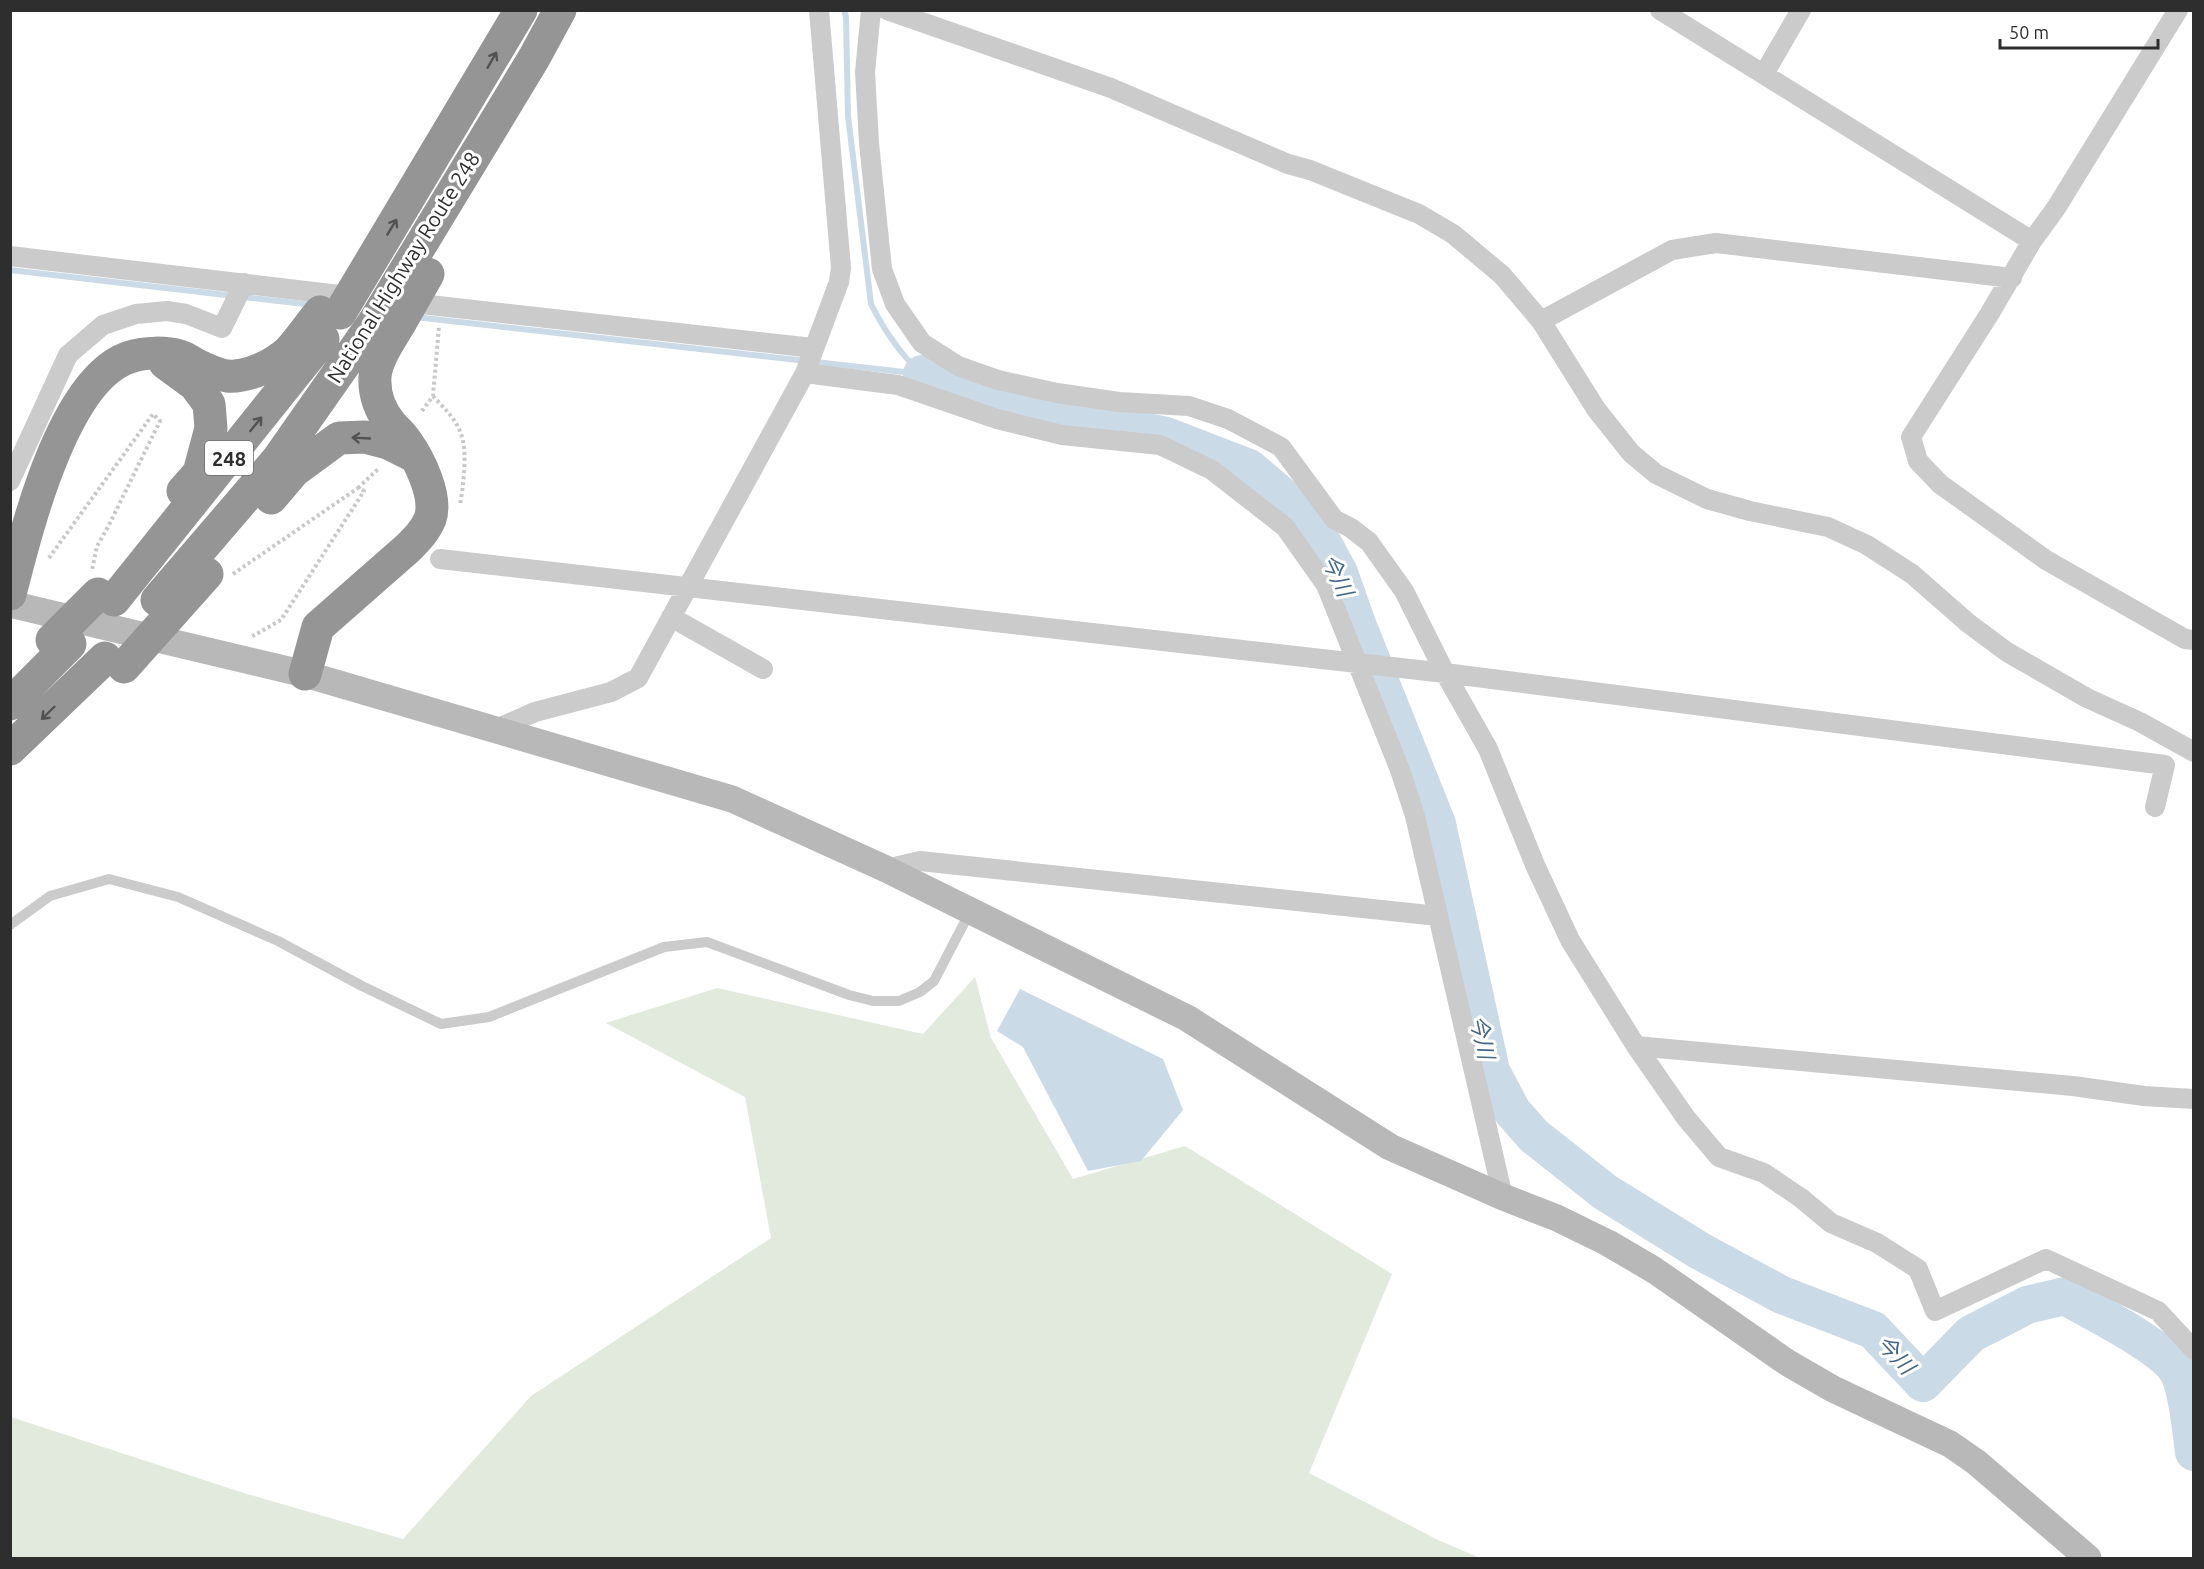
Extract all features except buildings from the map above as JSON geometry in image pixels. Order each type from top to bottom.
[{"type":"highway","name":"National Highway Route 248","points":[[10,704],[101,592],[317,348],[330,312],[369,265],[521,10]]},
{"type":"highway","points":[[305,674],[318,627],[408,548],[422,534],[431,516],[430,493],[424,472],[406,440],[389,423],[377,399],[375,375],[385,349],[387,322],[467,207],[561,10]]},
{"type":"highway","points":[[10,594],[30,516],[49,466],[67,425],[93,382],[111,367],[130,357],[151,353],[180,356],[203,368],[226,376],[252,372],[272,363],[288,351],[330,312]]},
{"type":"highway","name":"National Highway Route 248","points":[[115,662],[157,600],[278,459],[387,322]]},
{"type":"highway","points":[[101,592],[199,472],[211,428],[209,404],[195,385],[151,353]]},
{"type":"highway","points":[[10,749],[79,684],[115,662],[217,576],[294,471],[339,438],[365,437],[388,443],[416,457]]},
{"type":"highway","points":[[10,685],[61,642]]},
{"type":"street","points":[[494,730],[535,712],[611,692],[638,678],[804,373],[839,282],[841,268],[819,10]]},
{"type":"street","points":[[871,10],[865,72],[868,143],[882,269],[895,304],[922,343],[958,366],[998,380],[1057,393],[1119,402],[1189,406],[1228,419],[1281,447],[1334,519],[1370,542],[1404,591],[1445,673],[1488,749],[1535,865],[1570,940],[1636,1046],[1686,1118],[1719,1157],[1764,1173],[1801,1198],[1831,1223],[1877,1243],[1918,1269],[1935,1311],[2046,1259],[2157,1311],[2193,1350]]},
{"type":"street","points":[[887,10],[1111,88],[1288,164],[1310,170],[1419,214],[1453,234],[1502,275],[1540,321],[1596,410],[1630,453],[1656,474],[1707,499],[1750,511],[1828,527],[1868,545],[1912,574],[1968,623],[2007,652],[2087,698],[2140,722],[2193,753]]},
{"type":"street","points":[[1660,10],[2032,241]]},
{"type":"street","points":[[1764,74],[1801,10]]},
{"type":"street","points":[[2178,10],[1911,437],[1918,461],[1940,484],[2046,561],[2185,639],[2193,640]]},
{"type":"street","points":[[1540,321],[1672,250],[1716,243],[2012,278]]},
{"type":"street","points":[[10,256],[813,348]]},
{"type":"street","points":[[10,481],[68,356],[103,325],[136,314],[167,312],[186,314],[222,328],[244,283]]},
{"type":"street","points":[[804,373],[898,385],[998,419],[1062,435],[1160,445],[1212,470],[1285,527],[1326,585],[1400,770],[1414,816],[1503,1197]]},
{"type":"street","points":[[440,559],[1405,668],[2165,765],[2155,807]]},
{"type":"street","points":[[10,604],[305,674],[732,799],[886,869],[971,909],[1187,1018],[1390,1147],[1503,1197],[1557,1218],[1654,1270],[1797,1368],[1833,1389],[1950,1444],[1976,1462],[2088,1558]]},
{"type":"street","points":[[671,617],[763,669]]},
{"type":"street","points":[[886,869],[920,861],[1438,916]]},
{"type":"street","points":[[1636,1046],[2073,1086],[2193,1100]]},
{"type":"lane","points":[[10,925],[50,896],[109,879],[178,897],[279,940],[362,986],[441,1024],[489,1017],[664,947],[707,942],[849,995],[873,1001],[899,1001],[920,992],[934,981],[971,909]]},
{"type":"path","points":[[422,411],[433,396],[438,330]]},
{"type":"path","points":[[433,396],[451,415],[462,436],[464,478],[459,511]]},
{"type":"path","points":[[48,562],[50,555],[153,414],[160,421],[97,546],[101,592]]},
{"type":"path","points":[[217,576],[358,488],[380,467]]},
{"type":"path","points":[[248,639],[281,620],[364,491],[358,488]]},
{"type":"shaded area","points":[[975,977],[991,1038],[1073,1179],[1185,1146],[1392,1274],[1309,1473],[1438,1540],[1480,1558],[11,1558],[11,1417],[247,1494],[403,1539],[531,1396],[771,1238],[745,1097],[606,1023],[717,988],[923,1034]]},
{"type":"water","points":[[1020,989],[1163,1059],[1183,1110],[1141,1161],[1088,1171],[1023,1047],[997,1031]]},
{"type":"waterway","points":[[844,10],[848,116],[871,304],[893,341],[922,374]]},
{"type":"waterway","points":[[10,270],[313,305]]},
{"type":"waterway","points":[[415,317],[922,374]]},
{"type":"waterway","name":"今川","points":[[922,374],[976,398],[1166,436],[1249,468],[1311,521],[1339,573],[1437,824],[1491,1071],[1512,1111],[1534,1136],[1605,1192],[1700,1251],[1782,1295],[1873,1330],[1923,1383],[1971,1334],[2027,1305],[2065,1296],[2142,1340],[2177,1370],[2186,1398],[2194,1452]]}]
